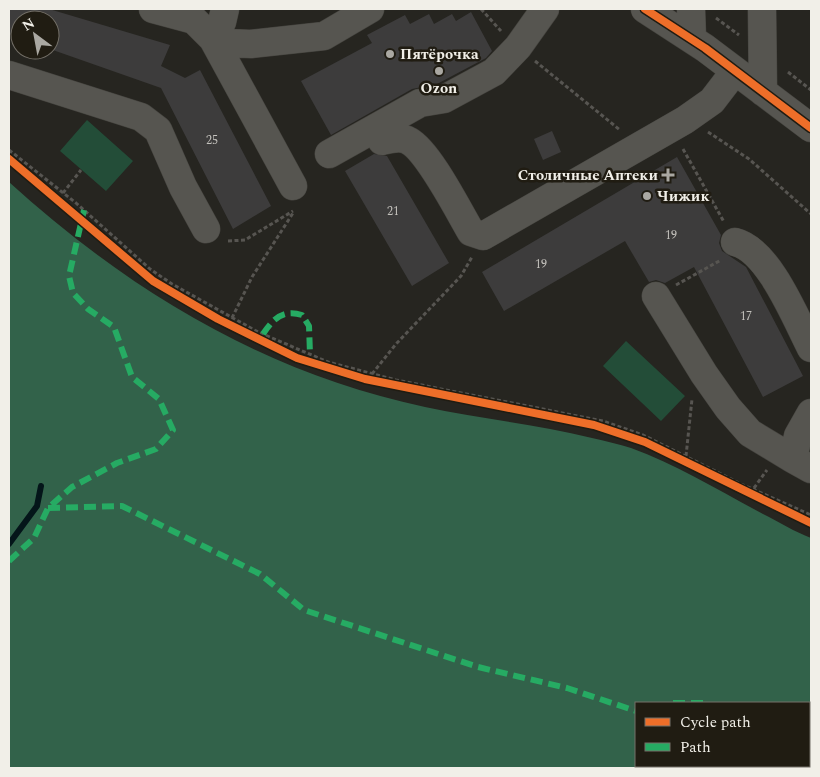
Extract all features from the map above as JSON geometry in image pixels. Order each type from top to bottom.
[{"type":"street","points":[[153,9],[194,20],[213,39],[294,198]]},
{"type":"street","points":[[213,39],[222,22],[225,9]]},
{"type":"street","points":[[213,39],[228,43],[251,44],[324,36],[370,9]]},
{"type":"street","points":[[329,154],[420,103],[444,99],[494,72],[518,47],[545,9]]},
{"type":"street","points":[[645,9],[692,38],[811,128]]},
{"type":"street","points":[[691,9],[692,38]]},
{"type":"street","points":[[762,9],[763,92]]},
{"type":"street","points":[[382,140],[394,138],[409,140],[424,155],[471,232],[483,236],[685,120],[712,101],[735,71]]},
{"type":"street","points":[[9,74],[142,117],[158,130],[183,187],[206,229]]},
{"type":"street","points":[[741,244],[759,256],[811,348]]},
{"type":"street","points":[[656,296],[696,362],[728,408],[750,433],[802,464]]},
{"type":"street","points":[[802,464],[798,436],[811,413]]},
{"type":"path","points":[[481,9],[518,47],[641,146]]},
{"type":"path","points":[[685,120],[749,159],[811,214]]},
{"type":"path","points":[[9,150],[63,193],[150,269],[258,332],[328,362],[372,374],[603,421],[643,435],[741,484],[811,515]]},
{"type":"path","points":[[9,160],[38,184]]},
{"type":"path","points":[[63,193],[81,170]]},
{"type":"path","points":[[697,174],[713,203]]},
{"type":"path","points":[[206,229],[222,242],[245,240],[294,198]]},
{"type":"path","points":[[232,318],[294,198]]},
{"type":"path","points":[[372,374],[396,344],[462,276],[483,236]]},
{"type":"path","points":[[656,296],[741,244]]},
{"type":"path","points":[[110,246],[153,281],[218,319],[297,358],[366,379],[603,428],[645,442],[811,523]]},
{"type":"path","points":[[686,456],[696,362]]},
{"type":"green space","points":[[87,120],[133,161],[106,191],[60,151]]},
{"type":"green space","points":[[9,182],[55,222],[151,292],[202,323],[255,350],[309,373],[366,392],[425,407],[571,433],[631,448],[682,470],[811,538],[811,768],[9,768]]},
{"type":"green space","points":[[626,341],[685,396],[661,421],[603,366]]},
{"type":"building","points":[[9,9],[52,10],[10,10],[9,34]]},
{"type":"building","points":[[60,12],[170,45],[161,66],[185,78],[200,70],[271,206],[233,229],[161,88],[60,53]]},
{"type":"building","points":[[471,12],[492,51],[486,58],[437,84],[412,89],[331,135],[301,81],[372,43],[367,35],[405,15],[410,24],[429,14],[434,24],[452,14],[456,21]]},
{"type":"building","points":[[552,131],[561,152],[543,160],[534,139]]},
{"type":"building","points":[[374,154],[387,156],[449,263],[412,286],[345,171]]},
{"type":"building","points":[[677,157],[721,235],[719,243],[722,251],[746,267],[803,376],[763,397],[694,267],[665,283],[656,280],[649,282],[625,241],[504,311],[482,272]]},
{"type":"waterway","points":[[9,544],[37,506],[41,486]]},
{"type":"marked path","points":[[9,561],[34,538],[48,508],[72,487],[117,463],[156,449],[173,430],[159,399],[132,377],[114,327],[88,309],[73,293],[69,276],[84,210]]},
{"type":"marked path","points":[[263,334],[275,320],[284,314],[295,313],[302,315],[309,326],[310,354]]},
{"type":"marked path","points":[[48,508],[122,506],[260,574],[304,610],[478,667],[567,688],[635,711]]},
{"type":"cycle path","points":[[645,9],[705,48],[811,128]]},
{"type":"cycle path","points":[[9,159],[153,281],[218,319],[297,358],[365,379],[594,425],[645,442],[811,523]]},
{"type":"place","name":"Пятёрочка","points":[[390,54]]},
{"type":"place","name":"Ozon","points":[[439,71]]},
{"type":"place","name":"Столичные Аптеки","points":[[668,175]]},
{"type":"place","name":"Чижик","points":[[647,196]]}]
